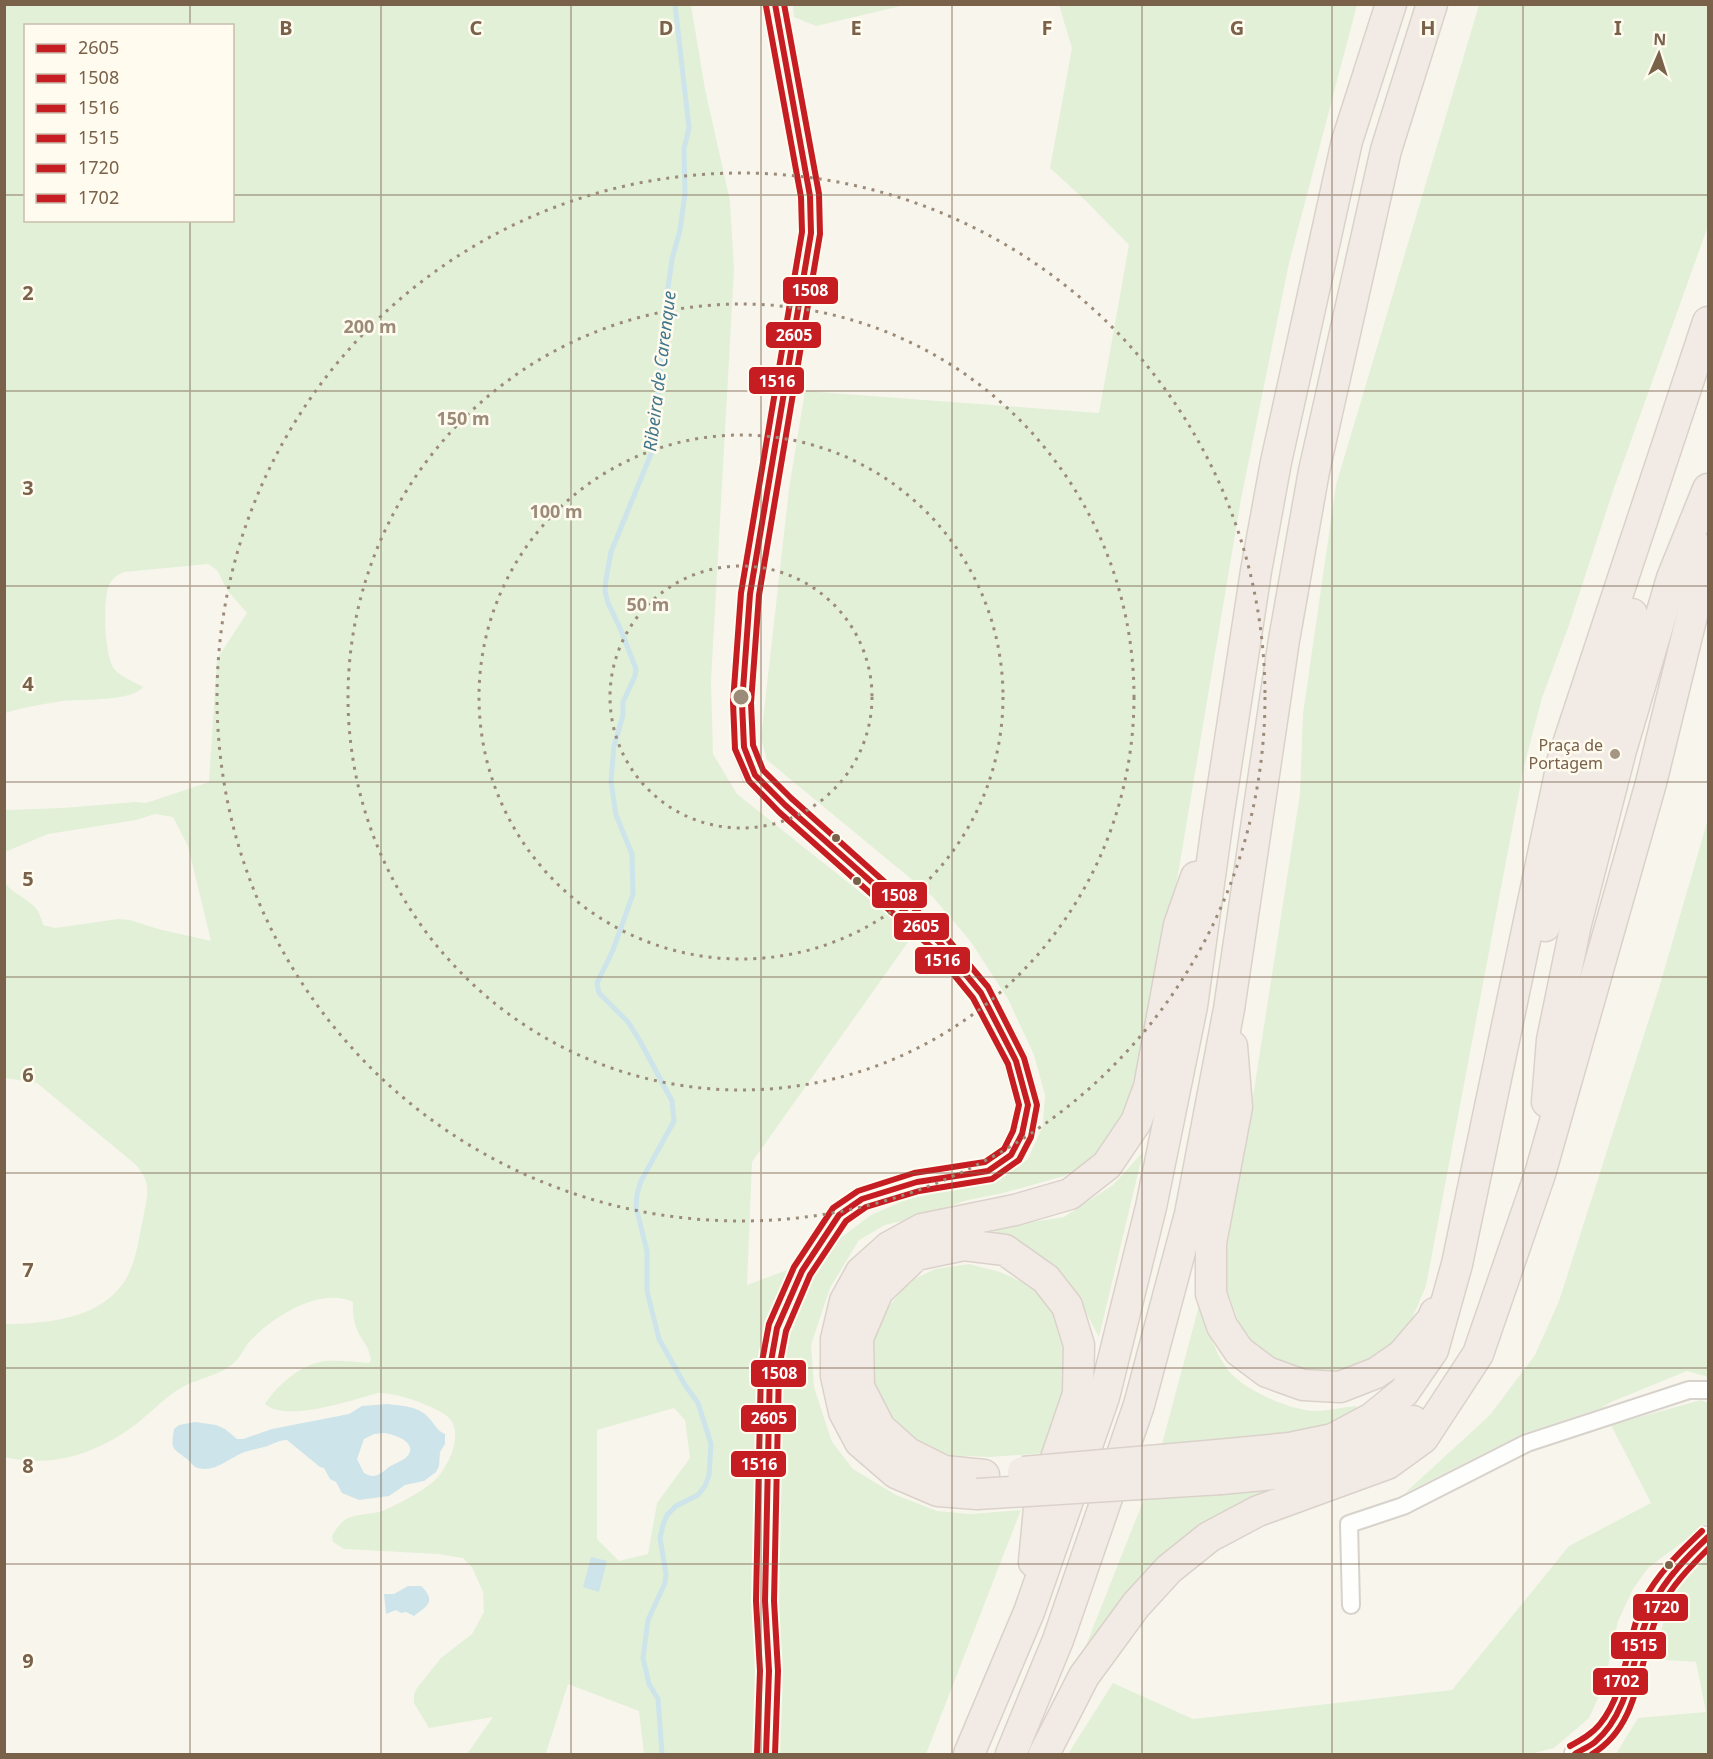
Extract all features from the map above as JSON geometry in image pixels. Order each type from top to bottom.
[{"type":"highway","points":[[969,1755],[1029,1612],[1104,1397],[1151,1207],[1191,1006],[1256,571],[1276,462],[1347,141],[1391,4]]},
{"type":"highway","points":[[1011,1755],[1058,1640],[1139,1405],[1190,1214],[1229,1009],[1284,640],[1314,471],[1386,150],[1432,4]]},
{"type":"highway","points":[[1219,1467],[1333,1438],[1372,1418],[1404,1392],[1433,1350],[1457,1264],[1563,759],[1708,322]]},
{"type":"highway","points":[[1540,1174],[1552,1040],[1576,924],[1621,750],[1669,588],[1708,489]]},
{"type":"highway","points":[[1044,1755],[1084,1676],[1136,1605],[1169,1569],[1209,1537],[1257,1511],[1387,1464],[1423,1438],[1478,1354],[1540,1174],[1649,791],[1708,550]]},
{"type":"highway","points":[[1218,818],[1179,925],[1149,1087],[1136,1122],[1107,1165],[1070,1194],[1015,1210],[922,1229],[889,1247],[861,1272],[845,1301],[836,1339],[836,1376],[844,1412],[860,1442],[896,1473],[938,1491],[981,1485],[1219,1467],[1293,1472],[1338,1460],[1382,1442],[1450,1398]]},
{"type":"highway","points":[[1229,1009],[1237,1107],[1211,1243],[1211,1294],[1222,1326],[1239,1351],[1267,1372],[1303,1385],[1340,1387],[1376,1373],[1402,1356],[1432,1320],[1457,1264]]},
{"type":"highway","points":[[981,1485],[944,1471],[908,1453],[880,1428],[859,1387],[858,1338],[878,1291],[916,1255],[964,1245],[1005,1250],[1046,1279],[1067,1306],[1079,1345],[1078,1394],[1039,1508],[1029,1612]]},
{"type":"main road","points":[[766,1753],[769,1671],[765,1601],[770,1367],[777,1328],[802,1271],[839,1215],[862,1199],[917,1182],[988,1171],[1011,1155],[1022,1134],[1029,1105],[1016,1061],[981,993],[939,942],[785,806],[755,775],[744,747],[742,703],[750,594],[811,233],[810,196],[775,4]]},
{"type":"street","points":[[1351,1605],[1349,1524],[1403,1506],[1527,1443],[1689,1390],[1708,1390]]},
{"type":"street","points":[[1575,1755],[1589,1748],[1612,1722],[1625,1698],[1646,1617],[1663,1584],[1708,1538]]},
{"type":"green space","points":[[793,4],[905,5],[816,26],[794,17]]},
{"type":"green space","points":[[4,5],[691,5],[705,89],[730,201],[734,270],[711,681],[713,754],[737,794],[894,919],[911,938],[752,1162],[747,1285],[790,1269],[764,1333],[761,1742],[755,1754],[644,1754],[639,1711],[568,1684],[546,1753],[549,1754],[467,1754],[493,1717],[429,1728],[414,1703],[414,1694],[441,1658],[472,1634],[484,1612],[483,1592],[472,1567],[463,1558],[438,1554],[344,1549],[333,1542],[332,1536],[348,1518],[387,1509],[418,1493],[434,1481],[444,1469],[452,1452],[455,1443],[454,1426],[448,1417],[431,1407],[405,1397],[385,1393],[304,1411],[275,1409],[265,1404],[283,1382],[308,1366],[326,1361],[369,1363],[371,1360],[368,1350],[355,1324],[353,1302],[340,1298],[327,1298],[299,1306],[285,1313],[252,1339],[230,1366],[179,1389],[125,1432],[93,1449],[59,1459],[41,1461],[5,1457],[5,1324],[58,1320],[92,1309],[107,1300],[119,1288],[132,1267],[147,1190],[141,1171],[135,1164],[37,1083],[5,1078],[5,883],[35,907],[43,925],[55,928],[118,919],[130,920],[211,941],[188,846],[173,817],[155,814],[136,820],[48,834],[5,852],[5,810],[146,803],[209,782],[217,659],[247,613],[227,590],[217,570],[208,564],[124,572],[113,579],[107,590],[106,641],[115,670],[143,687],[127,696],[56,702],[5,713]],"holes":[[[674,1408],[685,1420],[690,1458],[657,1503],[648,1554],[619,1561],[597,1539],[597,1430]]]},
{"type":"green space","points":[[1059,5],[1357,5],[1289,263],[1241,499],[1175,892],[1129,1112],[1094,1158],[1064,1176],[968,1200],[915,1218],[885,1225],[859,1240],[830,1288],[811,1345],[814,1387],[832,1442],[853,1469],[896,1495],[937,1511],[971,1514],[1021,1510],[926,1754],[775,1754],[778,1691],[781,1356],[811,1283],[834,1243],[871,1215],[908,1199],[1000,1180],[1028,1159],[1043,1125],[1045,1095],[1034,1055],[1008,999],[971,942],[933,897],[767,760],[761,738],[789,489],[805,391],[1099,413],[1129,245],[1050,168],[1072,48]]},
{"type":"green space","points":[[1479,5],[1708,5],[1708,226],[1542,698],[1524,766],[1426,1286],[1409,1326],[1387,1351],[1363,1366],[1328,1375],[1294,1371],[1270,1360],[1244,1337],[1222,1276],[1255,1084],[1300,794],[1303,714],[1336,485]]},
{"type":"green space","points":[[1708,819],[1708,1377],[1687,1371],[1601,1408],[1525,1433],[1405,1493],[1490,1415],[1535,1355],[1559,1301],[1659,988]]},
{"type":"green space","points":[[1143,1152],[1099,1337],[1082,1305],[1040,1256],[993,1236],[994,1228],[1064,1217],[1113,1185]]},
{"type":"green space","points":[[969,1264],[1000,1272],[1032,1286],[1050,1307],[1063,1333],[1071,1368],[1046,1453],[990,1457],[944,1455],[899,1432],[874,1395],[871,1342],[887,1309],[908,1282],[935,1269]]},
{"type":"green space","points":[[1200,1302],[1218,1354],[1228,1370],[1244,1385],[1280,1403],[1305,1410],[1356,1406],[1360,1414],[1310,1431],[1162,1444]]},
{"type":"green space","points":[[1701,1400],[1708,1403],[1708,1523],[1648,1568],[1633,1589],[1618,1621],[1604,1685],[1589,1718],[1554,1748],[1530,1754],[1068,1754],[1113,1683],[1193,1719],[1452,1690],[1569,1546],[1651,1503],[1611,1425]]},
{"type":"green space","points":[[1269,1490],[1271,1498],[1101,1639],[1085,1648],[1144,1499]]},
{"type":"green space","points":[[1708,1554],[1708,1754],[1616,1754],[1638,1718],[1706,1712],[1696,1662],[1650,1659],[1679,1582]]},
{"type":"water","points":[[398,1405],[424,1413],[445,1434],[445,1444],[440,1452],[436,1472],[424,1481],[405,1485],[389,1496],[359,1500],[342,1493],[324,1468],[287,1440],[245,1452],[210,1469],[195,1467],[173,1447],[174,1429],[179,1425],[195,1422],[216,1425],[237,1439],[243,1439],[272,1429],[349,1414],[362,1406]],"holes":[[[384,1433],[407,1442],[410,1449],[409,1454],[382,1473],[372,1476],[364,1473],[357,1459],[364,1439],[374,1434]]]},
{"type":"water","points":[[591,1557],[607,1561],[599,1592],[583,1587]]},
{"type":"water","points":[[408,1586],[421,1586],[429,1596],[426,1607],[414,1616],[396,1610],[386,1614],[384,1594],[394,1594]]},
{"type":"waterway","name":"Ribeira de Carenque","points":[[662,1754],[658,1699],[649,1684],[643,1658],[648,1620],[665,1583],[666,1574],[660,1538],[667,1515],[676,1506],[698,1495],[705,1486],[709,1475],[711,1444],[698,1403],[659,1339],[647,1291],[647,1251],[636,1207],[641,1181],[674,1121],[672,1101],[628,1022],[599,993],[597,983],[613,950],[633,894],[632,854],[616,815],[611,781],[614,746],[623,715],[623,702],[636,669],[605,591],[611,552],[653,449],[667,295],[685,194],[684,149],[689,128],[675,4]]},
{"type":"transit line","name":"2605","points":[[766,1754],[769,1671],[765,1601],[770,1367],[777,1328],[802,1271],[839,1215],[862,1199],[917,1182],[988,1171],[1011,1155],[1022,1134],[1028,1105],[1016,1061],[981,993],[939,942],[785,805],[755,775],[744,747],[742,703],[750,594],[811,233],[810,196],[775,4]]},
{"type":"transit line","name":"1508","points":[[775,1754],[778,1671],[774,1601],[779,1368],[786,1331],[810,1275],[846,1221],[866,1207],[919,1191],[992,1179],[1019,1160],[1031,1137],[1037,1105],[1024,1058],[988,987],[945,936],[791,798],[763,770],[753,745],[751,703],[759,595],[820,234],[819,194],[784,4]]},
{"type":"transit line","name":"1516","points":[[757,1754],[760,1671],[756,1601],[761,1367],[769,1324],[794,1267],[833,1208],[858,1191],[914,1173],[985,1162],[1004,1149],[1013,1131],[1019,1105],[1008,1064],[973,998],[932,948],[779,812],[749,781],[735,749],[733,702],[741,593],[802,232],[801,197],[766,6]]},
{"type":"transit line","name":"1702","points":[[1570,1746],[1593,1731],[1609,1711],[1621,1681],[1643,1602],[1662,1573],[1702,1531]]},
{"type":"transit line","name":"1515","points":[[1575,1754],[1595,1742],[1618,1712],[1631,1677],[1646,1621],[1658,1594],[1685,1560],[1708,1537]]},
{"type":"transit line","name":"1720","points":[[1592,1754],[1621,1726],[1630,1708],[1652,1629],[1669,1593],[1708,1549]]},
{"type":"place","name":"Praça de Portagem","points":[[1615,754]]}]
